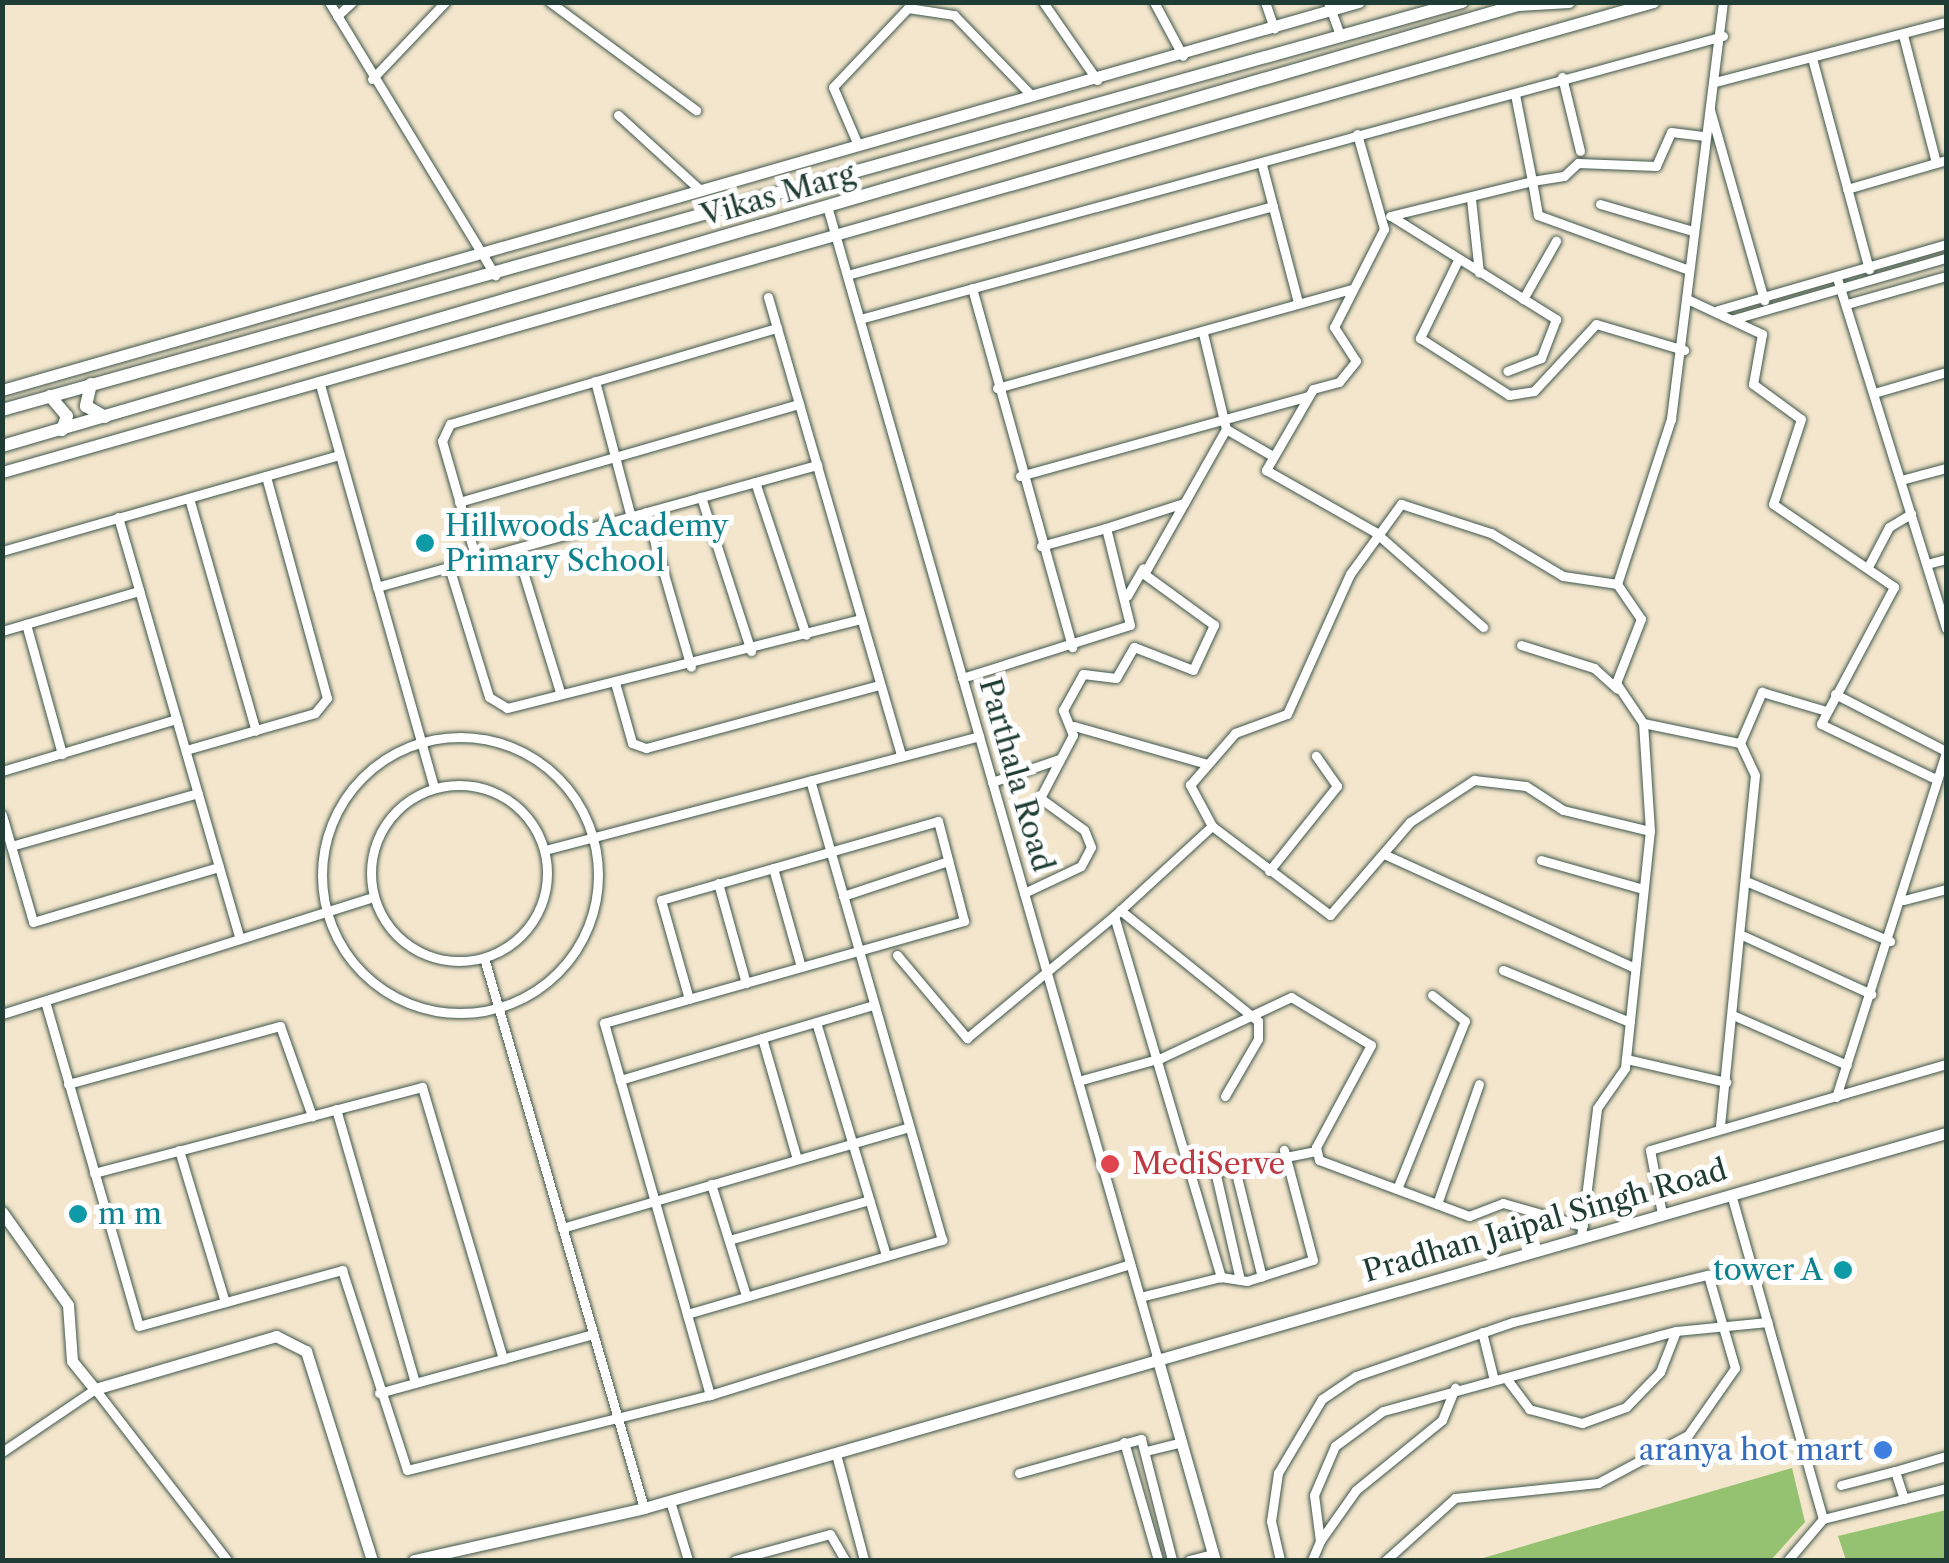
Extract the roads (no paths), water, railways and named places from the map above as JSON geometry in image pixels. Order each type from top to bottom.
[{"type":"main road","name":"Vikas Marg","points":[[2,410],[1462,2]]},
{"type":"main road","name":"Vikas Marg","points":[[2,446],[1522,4],[1569,2]]},
{"type":"main road","points":[[91,384],[86,406],[105,417]]},
{"type":"main road","points":[[50,396],[67,416],[62,430]]},
{"type":"street","points":[[329,2],[372,79],[495,274]]},
{"type":"street","points":[[337,16],[352,2]]},
{"type":"street","points":[[372,79],[444,2]]},
{"type":"street","points":[[550,2],[696,110]]},
{"type":"street","points":[[1043,2],[1097,80]]},
{"type":"street","points":[[1154,2],[1184,56]]},
{"type":"street","points":[[1265,2],[1275,30]]},
{"type":"street","points":[[2,390],[1275,30],[1329,6],[1359,2]]},
{"type":"street","points":[[2,472],[1653,2]]},
{"type":"street","points":[[1617,584],[1645,518],[1684,350],[1693,231],[1708,106],[1723,36],[1724,2]]},
{"type":"street","points":[[858,145],[835,97],[836,79],[905,5],[954,15],[1032,96]]},
{"type":"street","points":[[1329,6],[1341,37]]},
{"type":"street","points":[[1715,82],[1946,22]]},
{"type":"street","points":[[1847,190],[1941,161],[1902,35]]},
{"type":"street","points":[[847,276],[1723,36]]},
{"type":"street","points":[[1812,58],[1869,269]]},
{"type":"street","points":[[1562,77],[1580,151]]},
{"type":"street","points":[[1515,94],[1538,214],[1689,270]]},
{"type":"street","points":[[1708,106],[1764,300]]},
{"type":"street","points":[[618,116],[700,190]]},
{"type":"street","points":[[1387,216],[1564,176],[1578,163],[1656,166],[1671,132],[1705,136]]},
{"type":"street","points":[[1020,476],[1308,396],[1339,382],[1356,361],[1356,348],[1334,331],[1351,290],[1381,243],[1387,216],[1357,134]]},
{"type":"street","points":[[1262,164],[1298,302]]},
{"type":"street","points":[[1471,198],[1479,274]]},
{"type":"street","points":[[1600,204],[1693,231]]},
{"type":"street","name":"Parthala Road","points":[[827,206],[1157,1357]]},
{"type":"street","points":[[860,319],[1273,206]]},
{"type":"street","points":[[1387,216],[1523,299],[1558,328],[1541,358],[1508,372]]},
{"type":"street","points":[[1523,299],[1556,241]]},
{"type":"street","points":[[1715,311],[1764,300],[1946,244]]},
{"type":"street","points":[[1734,319],[1946,258]]},
{"type":"street","points":[[1458,262],[1420,338],[1510,395],[1534,391],[1596,324],[1684,350]]},
{"type":"street","points":[[1847,304],[1946,276]]},
{"type":"street","points":[[1838,278],[1946,628]]},
{"type":"street","points":[[972,288],[1020,476],[1072,646]]},
{"type":"street","points":[[997,388],[1351,290]]},
{"type":"street","points":[[768,296],[901,756]]},
{"type":"street","points":[[1687,300],[1734,319],[1765,340],[1753,384],[1801,419],[1773,504],[1869,565],[1892,594],[1826,711],[1829,730],[1936,778]]},
{"type":"street","points":[[476,560],[442,441],[450,424],[777,328]]},
{"type":"street","points":[[1126,596],[1226,428],[1203,333]]},
{"type":"street","points":[[1874,394],[1946,372]]},
{"type":"street","points":[[319,381],[434,788]]},
{"type":"street","points":[[595,382],[631,517]]},
{"type":"street","points":[[1308,396],[1271,455],[1270,476],[1376,532],[1483,627]]},
{"type":"street","points":[[460,502],[799,404]]},
{"type":"street","points":[[1226,428],[1271,455]]},
{"type":"street","points":[[2,551],[340,455]]},
{"type":"street","points":[[377,588],[817,465]]},
{"type":"street","points":[[1901,480],[1946,468]]},
{"type":"street","points":[[186,750],[315,713],[327,698],[266,476]]},
{"type":"street","points":[[755,482],[806,635]]},
{"type":"street","points":[[700,497],[751,651]]},
{"type":"street","points":[[189,498],[256,732]]},
{"type":"street","points":[[1041,546],[1184,503]]},
{"type":"street","points":[[1618,691],[1641,619],[1617,584],[1562,576],[1505,539],[1412,504],[1376,532],[1287,714],[1244,726],[1208,764],[1191,796],[1212,826],[1269,872],[1337,915],[1424,810],[1474,780],[1526,786],[1563,810],[1650,832]]},
{"type":"street","points":[[646,512],[692,667]]},
{"type":"street","points":[[1869,565],[1889,528],[1911,514]]},
{"type":"street","points":[[118,517],[240,939]]},
{"type":"street","points":[[1106,528],[1126,596],[1134,647],[1116,678],[1083,674],[1064,710],[1074,726],[1208,764]]},
{"type":"street","points":[[516,549],[560,692]]},
{"type":"street","points":[[1927,564],[1946,559]]},
{"type":"street","points":[[1134,647],[1193,670],[1214,625],[1149,582],[1145,566]]},
{"type":"street","points":[[449,568],[494,704],[616,686],[861,619]]},
{"type":"street","points":[[2,631],[139,591]]},
{"type":"street","points":[[26,624],[62,754]]},
{"type":"street","points":[[962,678],[1128,626]]},
{"type":"street","points":[[1240,1280],[1214,1175],[1284,1150],[1316,1150],[1397,1189],[1477,1218],[1502,1203],[1582,1231],[1597,1108],[1626,1059],[1640,888],[1650,832],[1643,723],[1594,668],[1522,645]]},
{"type":"street","points":[[616,686],[632,743],[646,748],[880,686]]},
{"type":"street","points":[[1720,1126],[1744,936],[1755,775],[1740,743],[1762,692],[1826,711]]},
{"type":"street","points":[[1835,694],[1946,752],[1903,872],[1904,900],[1836,1097]]},
{"type":"street","points":[[2,771],[176,719]]},
{"type":"street","points":[[1643,723],[1740,743]]},
{"type":"street","points":[[1024,892],[1081,866],[1091,847],[1084,830],[1040,798],[1074,726]]},
{"type":"street","points":[[546,850],[979,736]]},
{"type":"street","points":[[464,737],[546,766],[594,838],[599,880],[590,927],[564,968],[498,1008],[433,1012],[388,995],[352,964],[324,912],[328,828],[350,790],[421,742],[464,737]]},
{"type":"street","points":[[1269,872],[1337,786],[1316,756]]},
{"type":"street","points":[[992,782],[1059,759]]},
{"type":"street","points":[[687,1314],[942,1240],[810,780]]},
{"type":"street","points":[[434,788],[506,797],[546,850],[534,921],[484,958],[419,952],[370,898],[379,835],[408,801],[434,788]]},
{"type":"street","points":[[11,846],[198,793]]},
{"type":"street","points":[[2,815],[33,922],[219,867]]},
{"type":"street","points":[[689,999],[660,900],[938,821],[964,921],[859,951],[802,967],[746,983],[604,1023],[710,1395]]},
{"type":"street","points":[[897,954],[961,1038],[1117,913],[1212,826]]},
{"type":"street","points":[[1386,854],[1635,968]]},
{"type":"street","points":[[1541,860],[1640,888]]},
{"type":"street","points":[[843,896],[948,861]]},
{"type":"street","points":[[773,868],[802,967]]},
{"type":"street","points":[[1748,882],[1890,941]]},
{"type":"street","points":[[718,884],[746,983]]},
{"type":"street","points":[[1904,900],[1946,889]]},
{"type":"street","points":[[2,1014],[370,898]]},
{"type":"street","points":[[1117,913],[1258,1020]]},
{"type":"street","points":[[1117,913],[1221,1277]]},
{"type":"street","points":[[1744,936],[1871,994]]},
{"type":"street","points":[[484,958],[644,1508]]},
{"type":"street","points":[[1503,970],[1630,1022]]},
{"type":"street","points":[[1397,1189],[1465,1021],[1432,995]]},
{"type":"street","points":[[1078,1081],[1161,1058],[1258,1020],[1291,998],[1370,1040],[1316,1150]]},
{"type":"street","points":[[44,1001],[139,1326],[342,1270],[379,1393],[410,1471],[710,1395],[1130,1264]]},
{"type":"street","points":[[620,1080],[874,1005]]},
{"type":"street","points":[[1735,1016],[1847,1066]]},
{"type":"street","points":[[1224,1096],[1258,1038],[1258,1020]]},
{"type":"street","points":[[816,1022],[886,1256]]},
{"type":"street","points":[[68,1084],[280,1026],[312,1116]]},
{"type":"street","points":[[762,1038],[797,1159]]},
{"type":"street","points":[[1626,1059],[1726,1082]]},
{"type":"street","points":[[1662,1214],[1648,1152],[1720,1126],[1946,1064]]},
{"type":"street","points":[[1437,1204],[1479,1084]]},
{"type":"street","points":[[94,1173],[422,1087],[503,1359]]},
{"type":"street","points":[[336,1109],[416,1383]]},
{"type":"street","points":[[562,1228],[909,1126]]},
{"type":"street","name":"Pradhan Jaipal Singh Road","points":[[414,1560],[670,1501],[1582,1231],[1662,1214],[1946,1134]]},
{"type":"street","points":[[180,1150],[225,1302]]},
{"type":"street","points":[[1140,1298],[1221,1277],[1262,1277],[1314,1255],[1284,1150]]},
{"type":"street","points":[[1234,1165],[1262,1277]]},
{"type":"street","points":[[712,1184],[746,1296]]},
{"type":"street","points":[[1731,1194],[1823,1519]]},
{"type":"street","points":[[729,1240],[869,1200]]},
{"type":"street","points":[[2,1212],[68,1305],[72,1361],[228,1560]]},
{"type":"street","points":[[1280,1560],[1271,1521],[1278,1473],[1322,1399],[1356,1376],[1482,1332],[1752,1267]]},
{"type":"street","points":[[1386,1560],[1454,1498],[1598,1483],[1688,1435],[1735,1368],[1708,1275]]},
{"type":"street","points":[[1320,1542],[1314,1495],[1335,1446],[1382,1411],[1456,1387],[1506,1378],[1721,1320],[1768,1322]]},
{"type":"street","points":[[1506,1378],[1529,1409],[1582,1423],[1626,1407],[1660,1372],[1676,1331]]},
{"type":"street","points":[[1482,1332],[1494,1380]]},
{"type":"street","points":[[379,1393],[593,1334]]},
{"type":"street","points":[[2,1452],[94,1388],[276,1336],[295,1340],[306,1351],[372,1560]]},
{"type":"street","points":[[1157,1357],[1214,1557],[1188,1560]]},
{"type":"street","points":[[1312,1560],[1356,1490],[1442,1420],[1456,1387]]},
{"type":"street","points":[[1019,1473],[1141,1439],[1172,1560]]},
{"type":"street","points":[[1124,1442],[1158,1560]]},
{"type":"street","points":[[1146,1451],[1182,1442]]},
{"type":"street","points":[[836,1454],[864,1560]]},
{"type":"street","points":[[1841,1485],[1946,1456]]},
{"type":"street","points":[[1894,1471],[1904,1499]]},
{"type":"street","points":[[1788,1560],[1823,1519],[1946,1488]]},
{"type":"street","points":[[670,1501],[688,1560]]},
{"type":"street","points":[[736,1560],[830,1534],[845,1560]]},
{"type":"place","name":"Hillwoods Academy Primary School","points":[[425,543]]},
{"type":"place","name":"MediServe","points":[[1110,1164]]},
{"type":"place","name":"m m","points":[[78,1214]]},
{"type":"place","name":"tower A","points":[[1843,1270]]},
{"type":"place","name":"aranya hot mart","points":[[1883,1450]]}]
